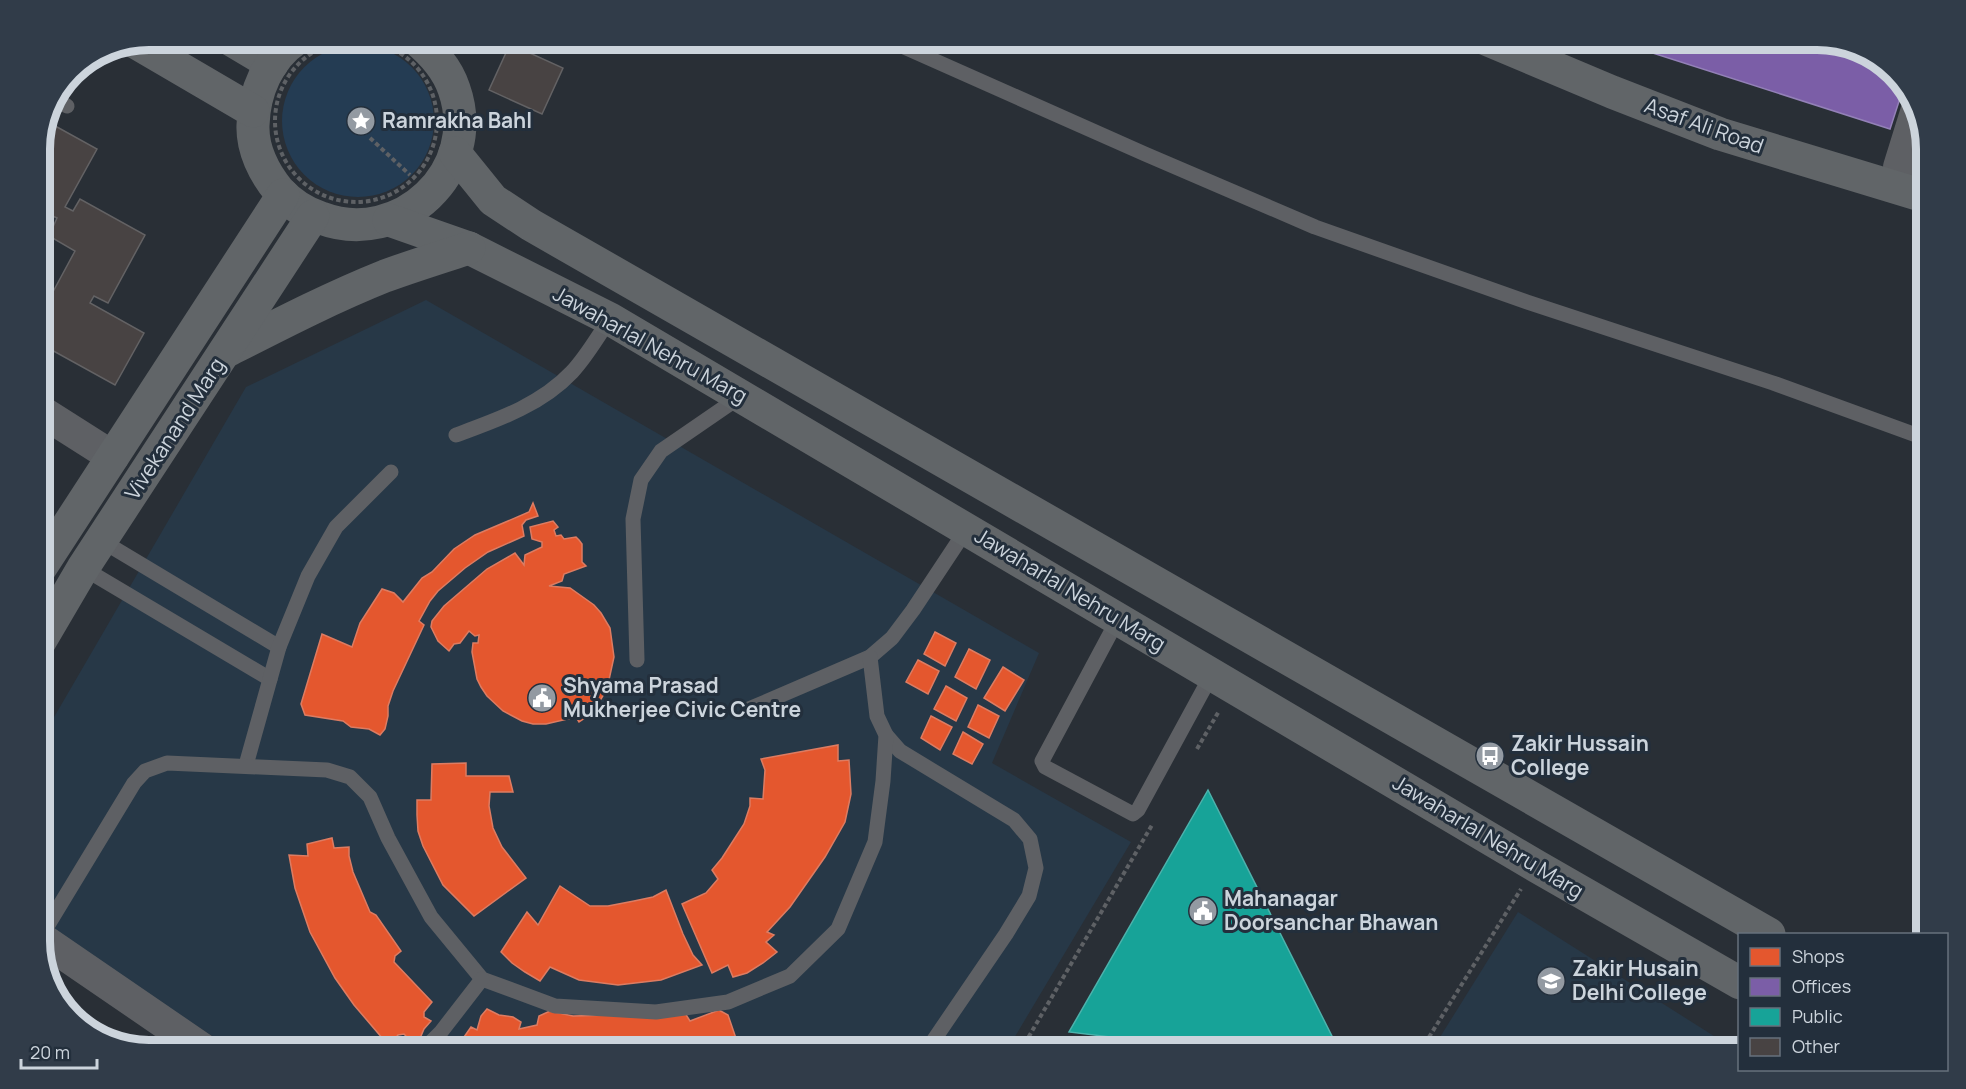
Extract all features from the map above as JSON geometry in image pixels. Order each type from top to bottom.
[{"type":"main road","points":[[149,50],[254,111]]},
{"type":"main road","points":[[248,50],[272,64]]},
{"type":"main road","points":[[283,50],[272,64],[260,86],[254,111],[253,129],[262,165],[271,181],[297,207],[313,216],[351,225],[370,225],[389,220],[411,210],[441,182],[455,153],[459,132],[459,110],[454,89],[445,69],[430,50]]},
{"type":"main road","name":"Asaf Ali Road","points":[[1512,50],[1719,134],[1916,194]]},
{"type":"main road","name":"Asaf Ali Road","points":[[1565,50],[1726,115],[1913,171]]},
{"type":"main road","name":"Jawaharlal Nehru Marg","points":[[455,153],[493,200],[531,225],[1767,933]]},
{"type":"main road","name":"Vivekanand Marg","points":[[50,553],[283,195]]},
{"type":"main road","name":"Vivekanand Marg","points":[[50,624],[83,568],[313,216]]},
{"type":"main road","name":"Jawaharlal Nehru Marg","points":[[389,220],[469,248],[610,319],[1536,866],[1738,982]]},
{"type":"main road","points":[[224,353],[289,319],[362,286],[469,248]]},
{"type":"street","points":[[1913,171],[1915,134]]},
{"type":"street","points":[[50,417],[113,457]]},
{"type":"street","points":[[50,945],[189,1040]]},
{"type":"lane","points":[[911,50],[1315,227],[1527,303],[1773,383],[1916,435]]},
{"type":"lane","points":[[456,435],[512,415],[543,396],[572,372],[610,319]]},
{"type":"lane","points":[[637,660],[633,519],[641,480],[661,451],[741,396]]},
{"type":"lane","points":[[246,765],[279,647],[308,576],[336,526],[391,472]]},
{"type":"lane","points":[[749,709],[870,657],[892,638],[914,610],[966,530]]},
{"type":"lane","points":[[102,541],[279,647]]},
{"type":"lane","points":[[83,568],[270,679]]},
{"type":"lane","points":[[1118,619],[1042,761],[1045,767],[1133,814],[1138,810],[1223,681]]},
{"type":"lane","points":[[870,657],[877,716],[886,735],[900,751],[1014,820],[1030,839],[1036,868],[1029,896],[934,1040]]},
{"type":"lane","points":[[50,922],[134,783],[145,771],[167,763],[327,770],[350,777],[370,797],[388,838],[431,917],[482,979],[555,1006],[656,1012],[728,1002],[790,976],[838,929],[874,842],[883,781],[886,735]]},
{"type":"lane","points":[[433,1040],[482,979]]},
{"type":"path","points":[[321,50],[304,59],[293,70],[281,90],[275,120],[276,136],[287,164],[308,186],[322,194],[351,202],[367,201],[389,195],[413,178],[431,152],[436,137],[436,106],[432,92],[416,66],[394,50]]},
{"type":"path","points":[[370,138],[413,178]]},
{"type":"path","points":[[1192,757],[1223,681]]},
{"type":"path","points":[[1027,1040],[1157,818]]},
{"type":"path","points":[[1427,1040],[1536,866]]},
{"type":"shaded area","points":[[332,50],[384,50],[400,58],[421,79],[432,106],[434,121],[432,136],[421,163],[400,184],[373,195],[358,197],[343,195],[316,184],[295,163],[284,136],[282,121],[284,106],[295,79],[316,58]]},
{"type":"shaded area","name":"Shyama Prasad Mukherjee Civic Centre","points":[[426,300],[1039,653],[992,763],[1131,842],[1013,1040],[219,1040],[50,931],[50,724],[246,387]]},
{"type":"shaded area","name":"Zakir Husain Delhi College","points":[[1518,912],[1720,1040],[1438,1040]]},
{"type":"building: Shops","points":[[533,503],[538,516],[526,520],[522,525],[524,536],[488,552],[465,568],[430,601],[419,621],[424,625],[393,691],[388,706],[385,729],[380,735],[369,729],[351,727],[343,721],[305,715],[301,704],[322,634],[352,647],[360,623],[382,589],[394,593],[403,602],[422,578],[432,572],[454,549],[475,535],[529,512]]},
{"type":"building: Shops","points":[[553,521],[558,527],[554,530],[556,536],[561,535],[564,539],[576,537],[582,544],[582,562],[586,566],[564,574],[562,581],[549,586],[570,588],[594,605],[610,628],[614,657],[607,689],[595,705],[597,710],[579,722],[576,717],[546,724],[533,724],[503,711],[481,687],[477,679],[472,652],[473,643],[478,643],[479,635],[475,636],[469,631],[460,643],[454,644],[449,651],[438,641],[431,627],[432,621],[444,606],[487,569],[515,553],[524,565],[525,555],[542,547],[542,542],[532,539],[530,527]]},
{"type":"building: Shops","points":[[935,632],[956,643],[945,666],[924,654]]},
{"type":"building: Shops","points":[[969,649],[990,660],[976,689],[955,677]]},
{"type":"building: Shops","points":[[918,660],[939,671],[928,694],[906,682]]},
{"type":"building: Shops","points":[[1003,667],[1024,680],[1005,711],[984,698]]},
{"type":"building: Shops","points":[[946,686],[967,698],[956,721],[934,709]]},
{"type":"building: Shops","points":[[978,705],[999,716],[989,738],[968,727]]},
{"type":"building: Shops","points":[[931,716],[952,727],[940,750],[921,738]]},
{"type":"building: Shops","points":[[963,732],[983,744],[972,764],[953,754]]},
{"type":"building: Shops","points":[[838,745],[838,761],[849,760],[851,794],[845,822],[825,857],[790,907],[767,932],[774,935],[766,942],[777,952],[747,973],[733,977],[728,965],[712,973],[682,904],[706,893],[718,879],[712,870],[744,824],[750,798],[763,799],[765,770],[761,759]]},
{"type":"building: Shops","points":[[466,763],[466,776],[509,776],[513,792],[490,792],[489,806],[493,828],[502,847],[526,878],[474,916],[443,885],[423,846],[418,831],[417,815],[417,800],[431,800],[432,764]]},
{"type":"building: Shops","points":[[332,838],[334,848],[349,847],[353,872],[370,912],[376,915],[401,951],[395,956],[394,962],[432,1002],[424,1012],[424,1017],[431,1021],[419,1040],[409,1040],[404,1034],[398,1035],[394,1040],[384,1040],[335,978],[310,932],[295,888],[289,855],[308,856],[307,844]]},
{"type":"building: Shops","points":[[560,886],[590,906],[608,906],[653,897],[666,890],[693,955],[702,965],[661,980],[618,985],[579,980],[550,967],[540,981],[512,963],[501,952],[527,912],[538,925]]},
{"type":"building: Shops","points":[[487,1009],[499,1015],[513,1017],[521,1022],[519,1029],[537,1025],[539,1016],[550,1011],[573,1016],[685,1013],[690,1021],[719,1010],[728,1015],[737,1040],[462,1040],[471,1027],[477,1030],[481,1016]]},
{"type":"building: Offices","points":[[1643,50],[1830,50],[1843,53],[1873,66],[1900,93],[1890,129]]},
{"type":"building: Public","name":"Mahanagar Doorsanchar Bhawan","points":[[1208,790],[1334,1040],[1135,1040],[1069,1032]]},
{"type":"building: Other","points":[[507,50],[523,50],[563,68],[542,114],[489,90]]},
{"type":"building: Other","points":[[53,125],[97,149],[65,207],[73,211],[80,199],[145,235],[108,303],[94,296],[90,303],[144,333],[115,385],[50,349],[50,297],[75,251],[50,237],[57,218],[50,215],[50,142]]},
{"type":"place","name":"Ramrakha Bahl","points":[[361,121]]},
{"type":"place","name":"Shyama Prasad Mukherjee Civic Centre","points":[[542,698]]},
{"type":"place","name":"Zakir Hussain College","points":[[1490,756]]},
{"type":"place","name":"Mahanagar Doorsanchar Bhawan","points":[[1203,911]]},
{"type":"place","name":"Zakir Husain Delhi College","points":[[1551,981]]}]
